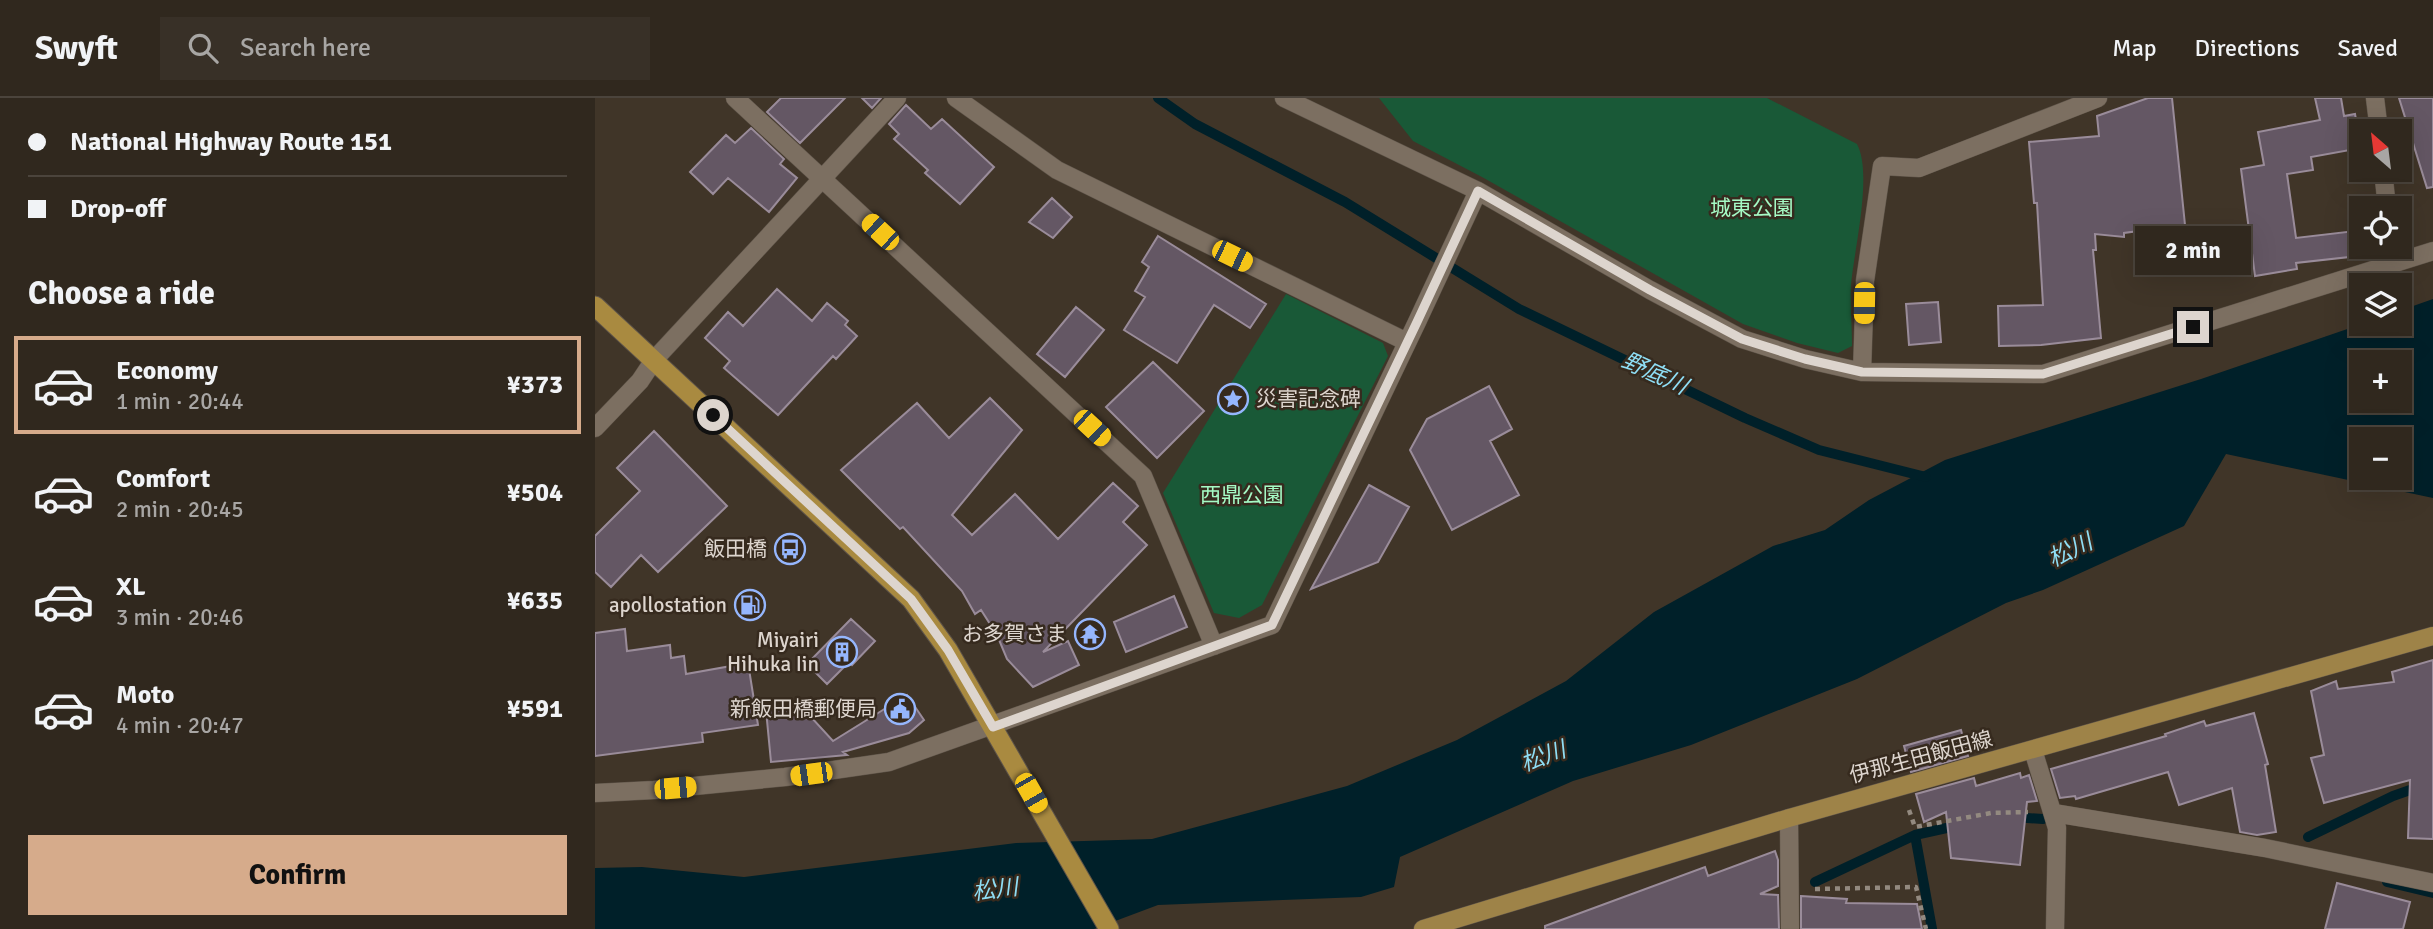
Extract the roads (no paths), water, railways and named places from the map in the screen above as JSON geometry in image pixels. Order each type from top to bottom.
[{"type":"highway","points":[[595,306],[911,599],[948,650],[1109,929]]},
{"type":"main road","name":"伊那生田飯田線","points":[[1423,929],[1900,786],[2033,751],[2433,636]]},
{"type":"street","points":[[735,98],[1143,476],[1214,646]]},
{"type":"street","points":[[595,428],[640,381],[654,360],[897,98]]},
{"type":"street","points":[[956,98],[1057,170],[1407,342]]},
{"type":"street","points":[[1284,98],[1478,191],[1650,290],[1742,339],[1805,359],[1862,372],[2043,374],[2381,259]]},
{"type":"street","points":[[1862,372],[1865,281],[1882,166],[1919,168],[2098,98]]},
{"type":"street","points":[[2375,98],[2378,119]]},
{"type":"street","points":[[595,793],[785,777],[889,762],[1272,625],[1478,191]]},
{"type":"street","points":[[2412,253],[2433,251]]},
{"type":"street","points":[[2033,751],[2057,828],[2055,929]]},
{"type":"street","points":[[2054,813],[2265,848],[2433,883]]},
{"type":"street","points":[[1790,818],[1790,929]]},
{"type":"water","name":"松川","points":[[2433,299],[2433,498],[2395,490],[2412,490],[2412,427],[2349,427],[2349,480],[2226,454],[2184,526],[2043,590],[2006,603],[1857,679],[1691,745],[1573,781],[1400,857],[1394,887],[1361,897],[1158,905],[1094,929],[595,929],[595,868],[642,867],[744,877],[1016,843],[1152,839],[1347,786],[1457,740],[1566,681],[1654,612],[1773,546],[1825,530],[1869,500],[1945,460],[2201,379],[2349,328],[2349,336],[2412,336],[2412,306]]},
{"type":"waterway","name":"野底川","points":[[1158,98],[1195,124],[1345,202],[1519,309],[1745,418],[1819,450],[1926,477]]},
{"type":"waterway","points":[[2308,837],[2393,796],[2433,782]]},
{"type":"waterway","points":[[2013,817],[2043,819]]},
{"type":"waterway","points":[[1815,882],[1915,835],[1960,825]]},
{"type":"waterway","points":[[1915,835],[1932,929]]},
{"type":"waterway","points":[[2387,882],[2433,893]]},
{"type":"place","name":"災害記念碑","points":[[1233,399]]},
{"type":"place","name":"飯田橋","points":[[790,549]]},
{"type":"place","name":"apollostation","points":[[750,605]]},
{"type":"place","name":"お多賀さま","points":[[1090,634]]},
{"type":"place","name":"Miyairi Hihuka Iin","points":[[842,652]]},
{"type":"place","name":"新飯田橋郵便局","points":[[900,709]]},
{"type":"park label","name":"城東公園","points":[[1752,208]]},
{"type":"park label","name":"西鼎公園","points":[[1242,495]]}]
